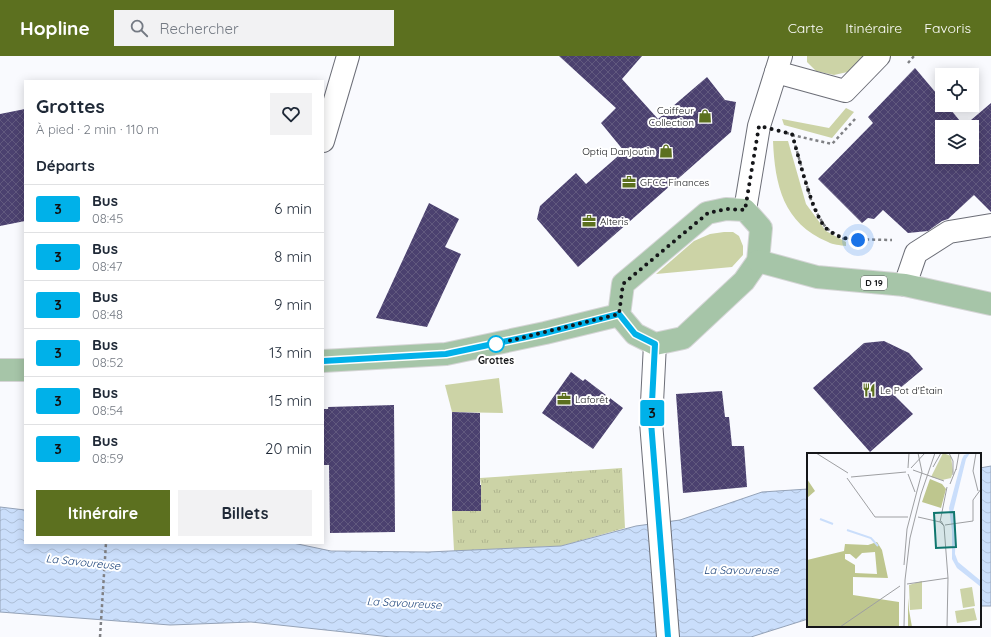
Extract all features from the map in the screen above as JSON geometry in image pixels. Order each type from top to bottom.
[{"type":"main road","points":[[726,209],[745,210],[761,228],[758,261],[744,281],[683,338],[655,344],[635,334],[619,314],[623,284],[708,213],[726,209]]},
{"type":"main road","name":"D 19","points":[[758,261],[817,277],[905,285],[991,304]]},
{"type":"main road","points":[[324,361],[446,354],[545,333],[619,314]]},
{"type":"main road","points":[[0,370],[24,370]]},
{"type":"street","points":[[324,138],[348,56]]},
{"type":"street","points":[[745,210],[759,126],[778,64],[845,91],[879,56]]},
{"type":"street","points":[[905,285],[916,253],[949,232],[991,225]]},
{"type":"street","points":[[655,344],[651,422],[668,637]]},
{"type":"path","points":[[759,126],[792,134],[813,207],[826,228],[844,239],[912,241],[925,248]]},
{"type":"path","points":[[100,635],[106,544]]},
{"type":"green space","points":[[807,56],[869,56],[852,71],[834,75],[816,71],[807,62]]},
{"type":"green space","points":[[846,108],[854,112],[832,138],[784,125],[782,119],[829,128]]},
{"type":"green space","points":[[773,141],[788,141],[806,204],[826,231],[846,242],[846,246],[830,243],[813,234],[791,213],[784,201],[779,187]]},
{"type":"green space","points":[[733,232],[739,236],[743,246],[743,255],[732,267],[656,274],[694,241],[710,234]]},
{"type":"green space","points":[[499,378],[503,413],[452,412],[445,385]]},
{"type":"green space","points":[[622,468],[625,528],[561,546],[454,551],[452,511],[481,511],[480,478]]},
{"type":"water","points":[[991,466],[991,606],[981,606],[981,468]]},
{"type":"water","name":"La Savoureuse","points":[[807,489],[807,619],[751,637],[391,637],[251,622],[170,625],[0,612],[0,507],[24,510],[24,544],[298,544],[331,551],[428,552],[561,546],[636,526],[680,520],[762,492]]},
{"type":"building","points":[[559,56],[642,56],[622,79],[658,119],[707,77],[725,100],[736,102],[731,132],[578,267],[537,219],[540,206],[576,173],[586,184],[624,151],[601,123],[616,108]]},
{"type":"building","points":[[915,68],[935,92],[935,112],[953,112],[959,120],[935,120],[935,164],[979,164],[979,120],[971,120],[991,103],[991,212],[974,195],[948,219],[942,221],[928,231],[908,233],[883,210],[874,219],[868,218],[862,223],[818,179],[873,123],[868,117]]},
{"type":"building","points":[[24,109],[24,221],[0,226],[0,114]]},
{"type":"building","points":[[429,203],[459,219],[445,247],[461,254],[427,327],[376,318]]},
{"type":"building","points":[[884,341],[909,353],[923,369],[893,394],[913,414],[870,452],[813,388],[864,343]]},
{"type":"building","points":[[571,372],[583,381],[585,379],[623,408],[593,449],[542,413]]},
{"type":"building","points":[[722,391],[725,417],[729,417],[732,446],[744,446],[747,487],[683,493],[676,394]]},
{"type":"building","points":[[394,405],[395,532],[330,533],[329,465],[324,465],[324,409],[328,409],[328,407]]},
{"type":"building","points":[[452,412],[480,413],[481,511],[452,511]]},
{"type":"bus line","name":"3","points":[[324,361],[446,354],[545,333],[619,314],[635,334],[655,344],[651,422],[668,637]]},
{"type":"place","name":"Coiffeur Collection","points":[[705,116]]},
{"type":"place","name":"Optiq Danjoutin","points":[[666,151]]},
{"type":"place","name":"GFCC Finances","points":[[629,182]]},
{"type":"place","name":"Alteris","points":[[589,221]]},
{"type":"place","name":"Grottes","points":[[496,344]]},
{"type":"place","name":"Le Pot d'Étain","points":[[869,390]]},
{"type":"place","name":"Laforêt","points":[[564,399]]},
{"type":"route","points":[[496,344],[619,314],[623,284],[708,213],[726,209],[745,210],[759,126],[792,134],[813,207],[826,228],[844,239],[858,240]]}]
